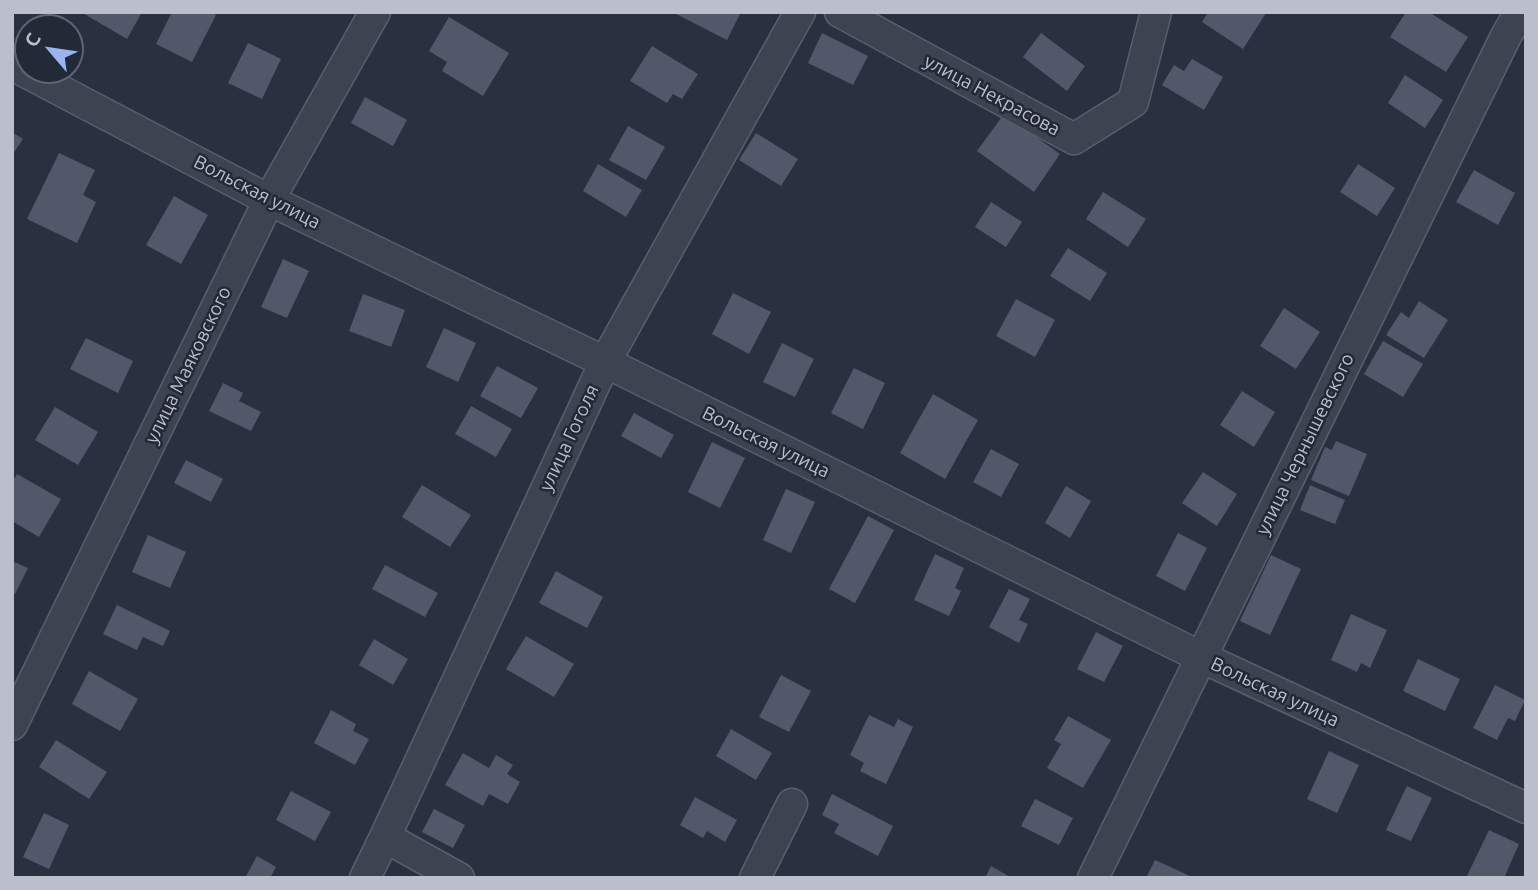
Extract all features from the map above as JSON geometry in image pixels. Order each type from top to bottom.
[{"type":"street","name":"улица Маяковского","points":[[12,724],[269,200],[375,12]]},
{"type":"street","name":"улица Гоголя","points":[[365,878],[604,362],[800,12]]},
{"type":"street","name":"улица Некрасова","points":[[840,12],[1074,139],[1133,102],[1156,12]]},
{"type":"street","name":"улица Чернышевского","points":[[1093,878],[1201,657],[1517,31]]},
{"type":"street","name":"Вольская улица","points":[[12,65],[269,200],[1201,657],[1526,808]]},
{"type":"street","points":[[755,878],[792,804]]},
{"type":"street","points":[[385,837],[459,878]]},
{"type":"building","points":[[81,12],[142,12],[127,39]]},
{"type":"building","points":[[172,12],[212,12],[216,15],[192,62],[156,44]]},
{"type":"building","points":[[672,12],[741,12],[727,40]]},
{"type":"building","points":[[1208,12],[1266,13],[1243,49],[1202,22]]},
{"type":"building","points":[[1406,12],[1429,12],[1468,37],[1446,72],[1390,37]]},
{"type":"building","points":[[449,17],[509,53],[483,96],[442,71],[447,62],[429,51]]},
{"type":"building","points":[[822,33],[868,56],[853,85],[808,63]]},
{"type":"building","points":[[1041,33],[1085,66],[1067,91],[1023,57]]},
{"type":"building","points":[[248,43],[281,59],[262,99],[228,83]]},
{"type":"building","points":[[652,46],[698,74],[682,99],[673,94],[667,103],[630,81]]},
{"type":"building","points":[[1192,59],[1223,77],[1204,110],[1162,85],[1174,65],[1184,71]]},
{"type":"building","points":[[1405,75],[1443,100],[1425,128],[1388,103]]},
{"type":"building","points":[[365,97],[407,120],[393,146],[351,123]]},
{"type":"building","points":[[1004,114],[1060,154],[1034,192],[977,151]]},
{"type":"building","points":[[628,126],[665,147],[646,180],[609,160]]},
{"type":"building","points":[[12,132],[23,139],[12,155]]},
{"type":"building","points":[[756,133],[798,159],[781,186],[739,160]]},
{"type":"building","points":[[59,153],[95,170],[83,195],[96,202],[77,243],[27,219]]},
{"type":"building","points":[[598,164],[642,190],[626,217],[583,191]]},
{"type":"building","points":[[1358,164],[1395,188],[1377,216],[1340,192]]},
{"type":"building","points":[[1474,170],[1515,193],[1498,225],[1456,202]]},
{"type":"building","points":[[1103,192],[1146,219],[1128,247],[1086,219]]},
{"type":"building","points":[[174,196],[208,215],[181,264],[146,245]]},
{"type":"building","points":[[991,202],[1022,222],[1006,247],[975,227]]},
{"type":"building","points":[[1068,248],[1107,273],[1090,301],[1050,276]]},
{"type":"building","points":[[283,259],[309,271],[287,318],[261,307]]},
{"type":"building","points":[[733,293],[771,312],[749,354],[712,334]]},
{"type":"building","points":[[363,294],[405,310],[391,347],[349,331]]},
{"type":"building","points":[[1016,299],[1055,320],[1035,357],[996,336]]},
{"type":"building","points":[[1419,301],[1448,320],[1424,358],[1386,335],[1401,312],[1409,318]]},
{"type":"building","points":[[1284,308],[1320,332],[1296,369],[1260,346]]},
{"type":"building","points":[[444,328],[476,343],[458,382],[426,367]]},
{"type":"building","points":[[86,338],[133,361],[118,393],[70,369]]},
{"type":"building","points":[[1383,341],[1423,364],[1403,397],[1364,374]]},
{"type":"building","points":[[782,343],[814,359],[795,397],[763,382]]},
{"type":"building","points":[[497,366],[538,388],[521,418],[480,396]]},
{"type":"building","points":[[854,368],[885,383],[863,429],[831,413]]},
{"type":"building","points":[[223,383],[243,393],[239,401],[261,412],[251,431],[209,411]]},
{"type":"building","points":[[1242,391],[1275,412],[1254,447],[1220,425]]},
{"type":"building","points":[[933,394],[978,420],[945,479],[900,453]]},
{"type":"building","points":[[471,406],[512,429],[496,457],[455,434]]},
{"type":"building","points":[[55,407],[98,432],[78,465],[35,440]]},
{"type":"building","points":[[634,413],[674,435],[661,458],[621,436]]},
{"type":"building","points":[[1336,441],[1367,454],[1349,496],[1311,480],[1325,447],[1332,450]]},
{"type":"building","points":[[712,442],[745,458],[720,508],[688,492]]},
{"type":"building","points":[[991,449],[1019,464],[1001,497],[973,482]]},
{"type":"building","points":[[186,460],[223,479],[211,502],[174,483]]},
{"type":"building","points":[[1203,472],[1237,494],[1217,526],[1182,503]]},
{"type":"building","points":[[17,474],[61,499],[39,537],[12,521],[12,482]]},
{"type":"building","points":[[422,485],[471,515],[450,547],[402,517]]},
{"type":"building","points":[[1310,485],[1345,500],[1335,524],[1300,510]]},
{"type":"building","points":[[1066,486],[1091,501],[1070,538],[1045,523]]},
{"type":"building","points":[[786,489],[815,502],[791,553],[763,540]]},
{"type":"building","points":[[868,516],[894,530],[855,603],[829,589]]},
{"type":"building","points":[[1178,533],[1207,548],[1185,591],[1156,576]]},
{"type":"building","points":[[148,535],[186,552],[170,588],[132,572]]},
{"type":"building","points":[[935,554],[964,568],[955,588],[961,591],[949,616],[914,600]]},
{"type":"building","points":[[1271,555],[1301,569],[1270,635],[1240,621]]},
{"type":"building","points":[[12,561],[28,568],[15,594],[12,593]]},
{"type":"building","points":[[385,565],[438,593],[425,617],[372,589]]},
{"type":"building","points":[[556,571],[603,597],[587,628],[539,603]]},
{"type":"building","points":[[1009,589],[1030,599],[1019,620],[1028,624],[1019,643],[989,627]]},
{"type":"building","points":[[117,605],[170,631],[163,646],[143,637],[137,650],[103,634]]},
{"type":"building","points":[[1351,614],[1387,630],[1370,668],[1361,663],[1357,672],[1331,660]]},
{"type":"building","points":[[1096,632],[1123,646],[1104,682],[1077,669]]},
{"type":"building","points":[[526,636],[574,664],[554,697],[506,669]]},
{"type":"building","points":[[374,639],[408,659],[393,685],[359,665]]},
{"type":"building","points":[[1418,659],[1460,679],[1445,711],[1403,691]]},
{"type":"building","points":[[89,671],[138,699],[120,731],[72,704]]},
{"type":"building","points":[[781,675],[811,691],[789,732],[759,717]]},
{"type":"building","points":[[1495,685],[1525,700],[1515,721],[1508,718],[1497,740],[1473,728]]},
{"type":"building","points":[[331,710],[356,724],[353,731],[369,739],[355,765],[314,743]]},
{"type":"building","points":[[869,715],[894,727],[898,719],[913,727],[886,784],[860,771],[864,763],[850,755]]},
{"type":"building","points":[[1068,716],[1111,740],[1083,788],[1047,768],[1061,744],[1054,740]]},
{"type":"building","points":[[731,729],[772,753],[756,780],[716,756]]},
{"type":"building","points":[[56,740],[107,772],[89,799],[39,767]]},
{"type":"building","points":[[1329,751],[1359,765],[1337,813],[1307,799]]},
{"type":"building","points":[[463,753],[489,768],[496,755],[513,765],[507,774],[520,782],[508,804],[489,794],[483,806],[445,785]]},
{"type":"building","points":[[1407,786],[1432,798],[1411,841],[1386,830]]},
{"type":"building","points":[[291,791],[331,812],[315,841],[276,820]]},
{"type":"building","points":[[832,794],[893,826],[878,856],[834,833],[839,824],[822,815]]},
{"type":"building","points":[[695,797],[737,820],[725,842],[707,831],[703,838],[680,825]]},
{"type":"building","points":[[1035,799],[1073,818],[1059,845],[1021,826]]},
{"type":"building","points":[[434,809],[465,825],[453,848],[422,832]]},
{"type":"building","points":[[44,813],[69,825],[49,869],[23,857]]},
{"type":"building","points":[[1489,830],[1519,844],[1504,878],[1470,878],[1467,876]]},
{"type":"building","points":[[257,856],[276,867],[270,878],[245,878]]},
{"type":"building","points":[[1155,860],[1190,876],[1146,878]]},
{"type":"building","points":[[991,866],[1012,878],[985,878]]}]
